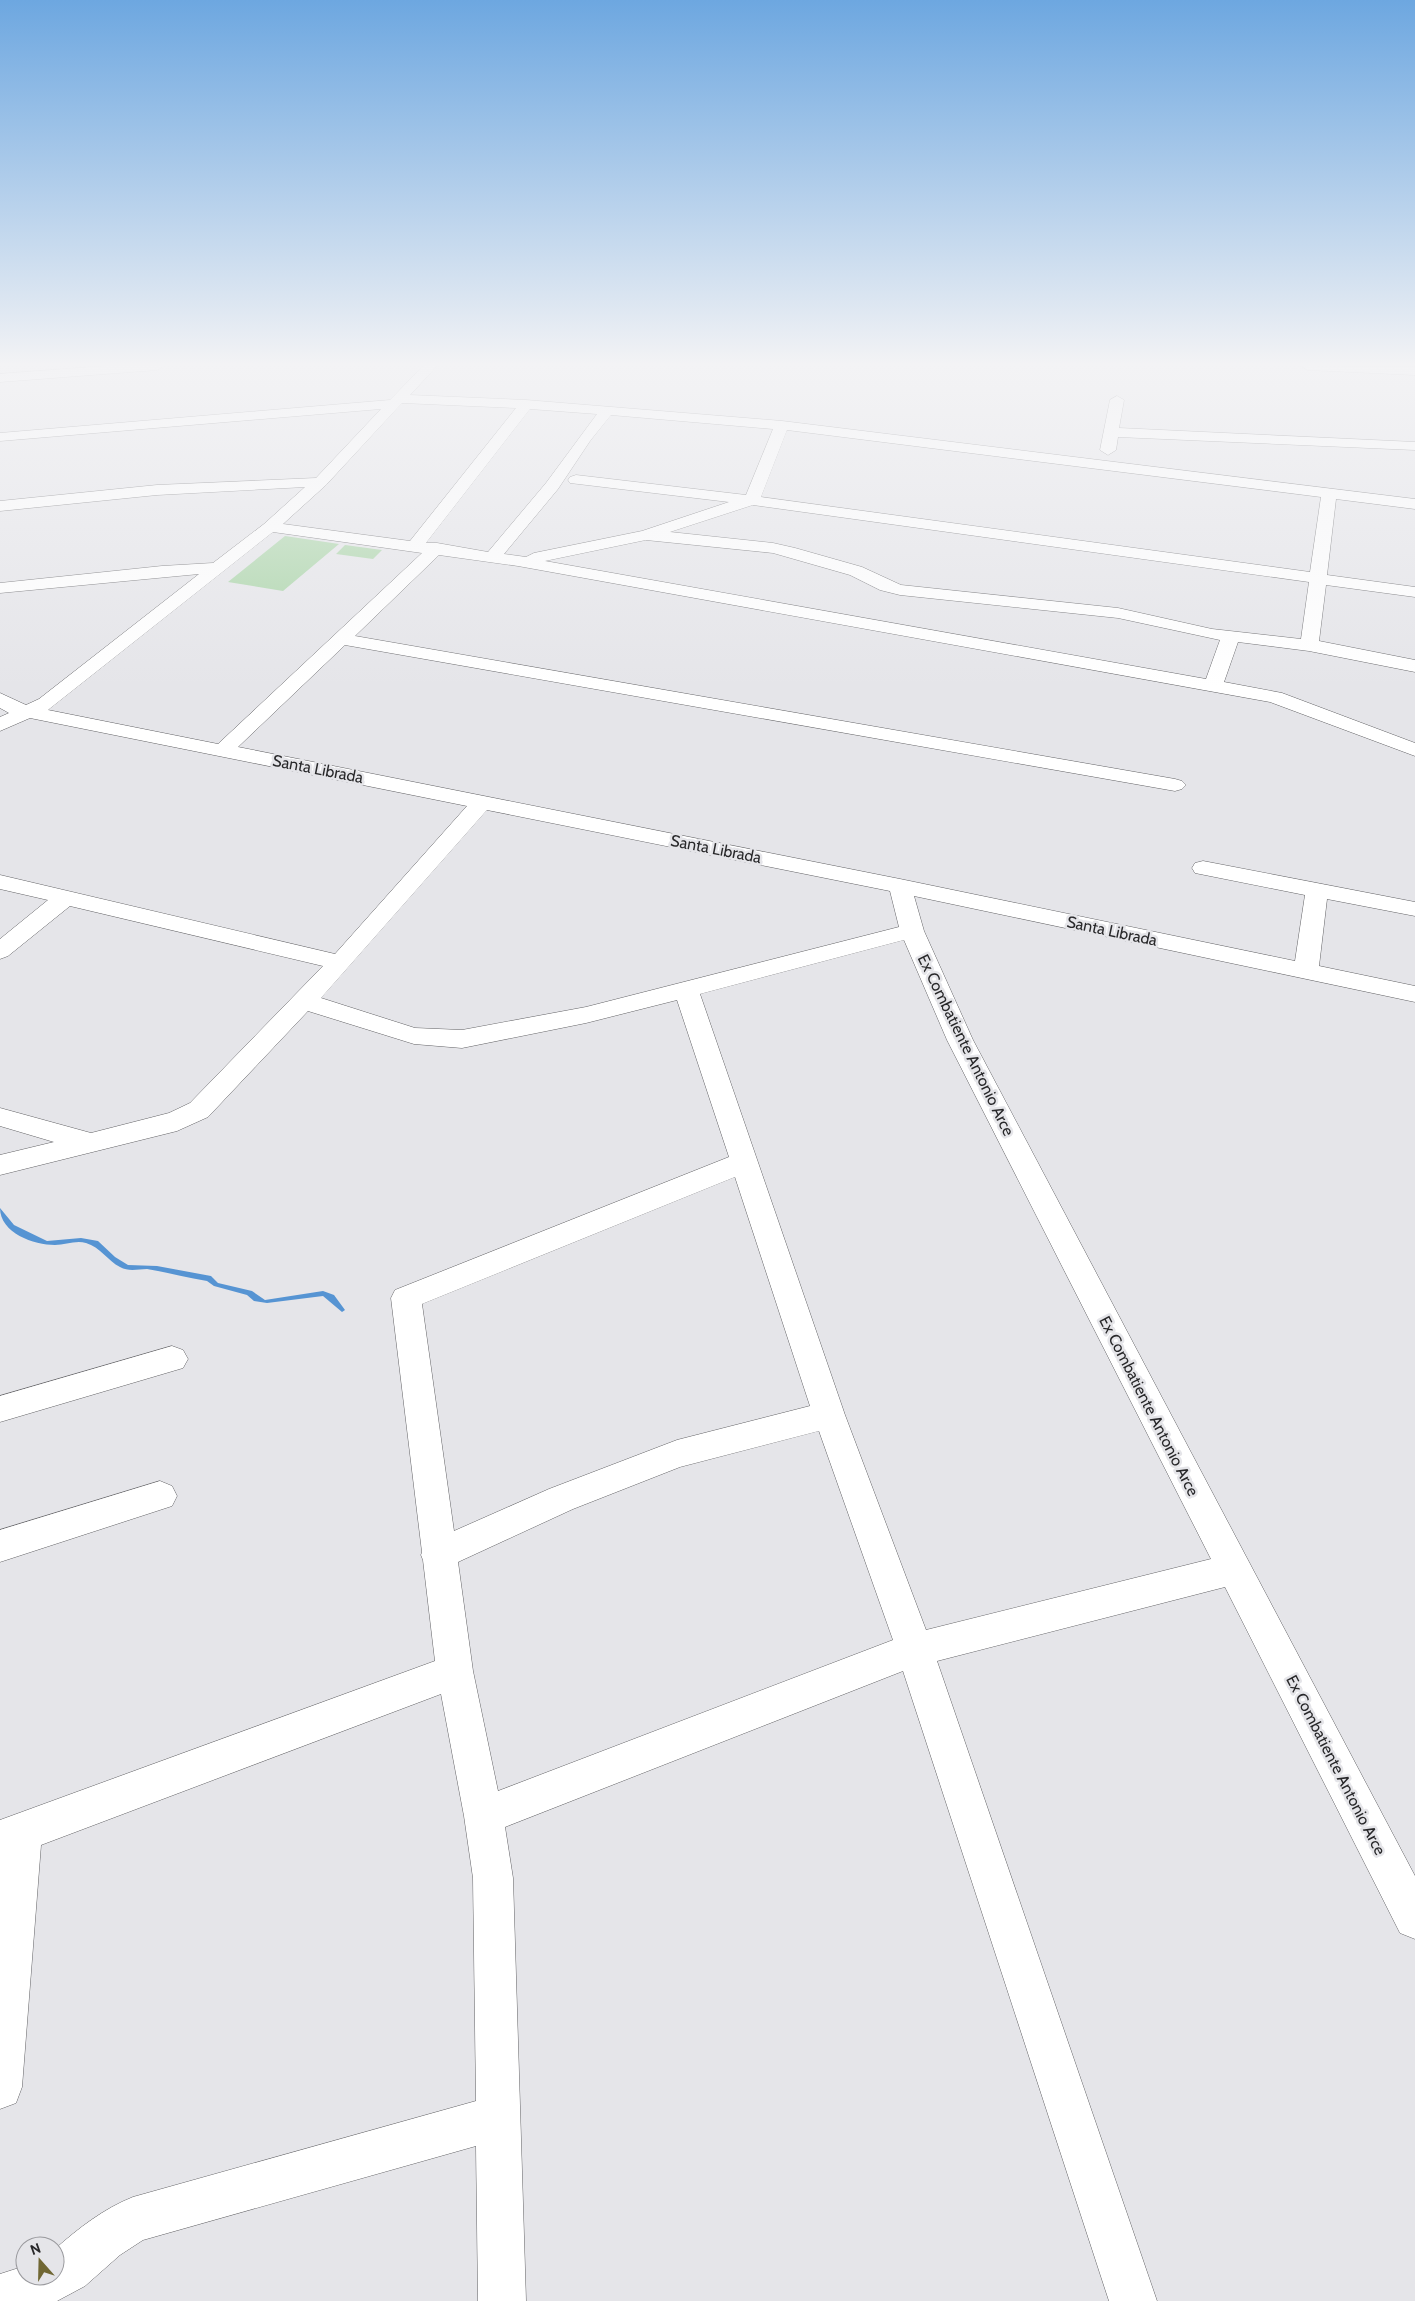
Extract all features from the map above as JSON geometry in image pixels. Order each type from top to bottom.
[{"type":"street","points":[[0,725],[15,706],[46,703],[270,527],[328,473]]},
{"type":"street","points":[[416,546],[472,473]]},
{"type":"street","points":[[493,557],[561,473]]},
{"type":"street","points":[[518,561],[646,535],[752,500],[763,473]]},
{"type":"street","points":[[1177,473],[1415,504]]},
{"type":"street","points":[[576,480],[752,500],[1415,592]]},
{"type":"street","points":[[0,506],[157,490],[320,482]]},
{"type":"street","points":[[1308,645],[1329,493]]},
{"type":"street","points":[[270,527],[437,548],[518,561],[1276,697],[1415,750]]},
{"type":"street","points":[[646,535],[773,548],[856,571],[886,586],[900,590],[958,594],[1057,608],[1102,611],[1231,636],[1308,645],[1415,666]]},
{"type":"street","points":[[223,750],[437,548]]},
{"type":"street","points":[[0,588],[162,571],[218,568]]},
{"type":"street","points":[[1213,686],[1231,636]]},
{"type":"street","points":[[341,639],[1175,785]]},
{"type":"street","name":"Santa Librada","points":[[15,706],[223,750],[900,886],[1415,994]]},
{"type":"street","points":[[0,1165],[177,1121],[199,1110],[340,964],[482,802]]},
{"type":"street","points":[[1203,868],[1415,909]]},
{"type":"street","points":[[0,882],[340,964]]},
{"type":"street","name":"Ex Combatiente Antonio Arce","points":[[900,886],[912,932],[960,1040],[1415,1918]]},
{"type":"street","points":[[1306,972],[1317,890]]},
{"type":"street","points":[[0,951],[67,897]]},
{"type":"street","points":[[303,1001],[414,1036],[462,1039],[586,1015],[912,932]]},
{"type":"street","points":[[686,989],[829,1415],[897,1598],[1133,2301]]},
{"type":"street","points":[[0,1117],[94,1143]]},
{"type":"street","points":[[502,2301],[493,1878],[484,1816],[455,1671],[438,1555],[406,1298],[744,1162]]},
{"type":"street","points":[[0,1409],[172,1358]]},
{"type":"street","points":[[438,1555],[561,1499],[677,1454],[829,1415]]},
{"type":"street","points":[[0,1546],[160,1496]]},
{"type":"street","points":[[484,1816],[913,1650],[1234,1569]]},
{"type":"street","points":[[0,2087],[11,1836],[455,1671]]},
{"type":"street","points":[[65,2271],[103,2238],[133,2220],[498,2117]]},
{"type":"street","points":[[0,2298],[37,2286]]},
{"type":"green space","points":[[285,536],[339,544],[283,591],[228,582]]},
{"type":"green space","points":[[345,545],[382,550],[373,559],[336,554]]},
{"type":"water","points":[[0,1208],[14,1225],[47,1241],[81,1238],[98,1241],[115,1257],[128,1265],[157,1266],[211,1276],[218,1283],[252,1291],[265,1300],[323,1291],[334,1295],[345,1310],[342,1312],[323,1296],[267,1303],[254,1301],[247,1295],[214,1286],[207,1281],[147,1269],[123,1269],[96,1248],[86,1243],[78,1242],[59,1245],[28,1240],[12,1231],[2,1217]]}]
